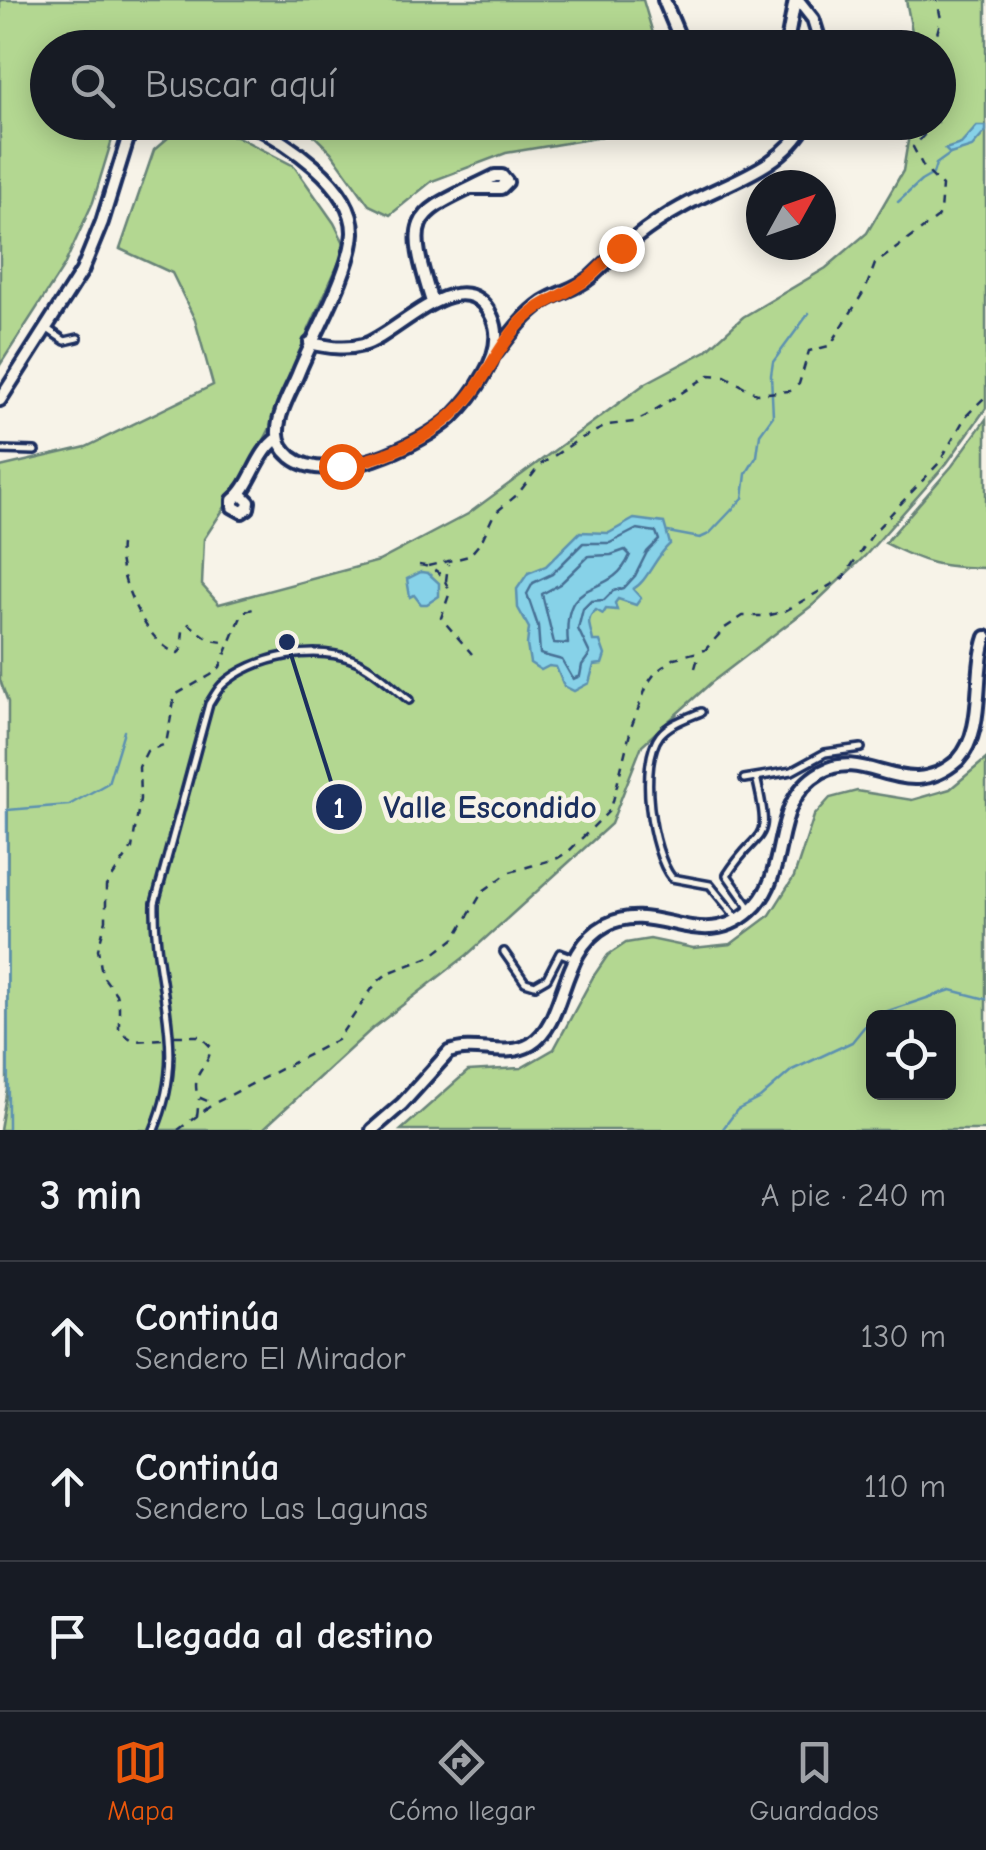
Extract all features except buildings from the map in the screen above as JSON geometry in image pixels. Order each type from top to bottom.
[{"type":"street","points":[[664,0],[676,30]]},
{"type":"street","points":[[790,30],[796,0]]},
{"type":"street","points":[[796,0],[818,30]]},
{"type":"street","points":[[0,400],[82,271],[127,140]]},
{"type":"street","points":[[278,140],[317,169],[344,205],[353,229],[348,256],[279,418],[278,438],[292,457],[314,466],[341,466],[392,452],[431,432],[454,414],[509,336],[543,302],[590,277],[602,263],[661,219],[775,160],[795,140]]},
{"type":"street","points":[[432,302],[416,249],[419,224],[436,204],[474,188]]},
{"type":"street","points":[[310,343],[344,348],[365,345],[432,302],[452,296],[476,300],[490,314],[496,330],[492,358]]},
{"type":"street","points":[[496,330],[509,336]]},
{"type":"street","points":[[242,495],[268,447],[278,438]]},
{"type":"street","points":[[372,1130],[402,1104],[449,1052],[526,1047],[541,1037],[576,958],[596,932],[626,918],[641,916],[701,930],[716,928],[752,909],[768,883],[790,806],[818,774],[846,764],[915,780],[940,772],[958,760],[970,746],[975,729],[986,637]]},
{"type":"lane","points":[[46,328],[65,341],[78,338]]},
{"type":"lane","points":[[0,450],[35,451]]},
{"type":"lane","points":[[154,1130],[170,1088],[171,1053],[154,937],[155,903],[215,695],[240,672],[270,660],[332,654],[356,660],[409,700]]},
{"type":"lane","points":[[701,712],[673,724],[653,748],[648,788],[653,820],[662,864],[672,878],[710,886],[736,918]]},
{"type":"lane","points":[[744,779],[798,769],[825,752],[861,748]]},
{"type":"lane","points":[[752,909],[727,875],[764,830],[765,813],[756,777]]},
{"type":"lane","points":[[504,952],[525,982],[535,985],[547,978],[560,952],[576,958]]},
{"type":"path","points":[[937,0],[942,18],[938,30]]},
{"type":"path","points":[[418,565],[448,563],[469,556],[481,542],[494,514],[518,494],[540,465],[608,425],[626,424],[646,416],[709,374],[726,376],[763,395],[782,393],[799,384],[808,351],[834,341],[866,288],[875,264],[936,218],[942,204],[942,186],[924,168],[913,147],[919,140]]},
{"type":"path","points":[[178,1130],[213,1104],[337,1040],[376,983],[456,938],[483,891],[510,872],[558,858],[569,850],[611,810],[632,725],[648,683],[664,664],[699,652],[743,616],[785,611],[843,578],[874,532],[939,463],[966,416],[986,396]]},
{"type":"path","points":[[120,545],[120,565],[148,633],[158,644],[178,653],[185,625],[189,624],[210,640],[231,644]]},
{"type":"path","points":[[446,583],[448,563]]},
{"type":"path","points":[[428,566],[442,574],[446,583],[449,598],[440,618],[472,654]]},
{"type":"path","points":[[694,668],[699,652]]},
{"type":"path","points":[[196,1118],[198,1098]]},
{"type":"green space","points":[[0,0],[643,0],[652,30],[30,30],[30,140],[112,140],[93,202],[64,266],[0,365]]},
{"type":"green space","points":[[906,0],[986,0],[986,408],[947,463],[865,556],[814,604],[712,682],[642,745],[611,824],[467,955],[373,1028],[262,1130],[0,1130],[7,1089],[8,702],[0,680],[0,467],[86,447],[213,385],[195,320],[172,273],[120,249],[154,150],[166,140],[244,140],[294,166],[346,247],[309,329],[285,398],[249,470],[204,539],[202,585],[219,604],[379,561],[468,514],[646,383],[706,351],[743,317],[826,268],[867,233],[903,171],[908,140],[956,140],[956,30],[912,30]]},
{"type":"green space","points":[[319,140],[584,140],[506,153],[432,181],[390,215],[369,205]]},
{"type":"green space","points":[[986,419],[986,568],[934,563],[885,543],[952,466]]},
{"type":"green space","points":[[986,759],[986,1130],[401,1130],[468,1071],[521,1068],[554,1049],[593,977],[608,955],[626,943],[650,939],[693,948],[731,944],[770,915],[794,877],[814,816],[830,798],[857,791],[912,800],[950,789]]},
{"type":"water","points":[[977,126],[986,126],[986,131],[972,147],[950,154],[945,149],[961,144]]},
{"type":"water","points":[[634,519],[664,523],[670,544],[633,589],[641,598],[636,605],[618,599],[617,610],[606,609],[603,614],[596,610],[590,617],[593,641],[600,641],[605,655],[602,664],[594,665],[589,683],[574,691],[564,686],[556,667],[541,670],[530,663],[529,628],[518,608],[517,589],[528,573],[546,566],[580,532],[609,533]]},
{"type":"water","points":[[421,572],[439,583],[439,596],[427,604],[421,604],[414,595],[410,597],[407,579]]},
{"type":"waterway","points":[[898,202],[933,174],[936,164],[950,154]]},
{"type":"waterway","points":[[668,532],[700,538],[709,534],[743,498],[746,474],[757,456],[760,434],[773,416],[773,362],[809,313]]},
{"type":"waterway","points":[[8,1130],[7,810],[69,805],[108,783],[124,731]]},
{"type":"waterway","points":[[722,1130],[737,1110],[760,1098],[792,1070],[852,1042],[873,1016],[951,990],[986,999]]},
{"type":"place","name":"Valle Escondido","points":[[287,642]]},
{"type":"route","points":[[341,466],[392,452],[440,426],[468,398],[492,358],[523,320],[543,302],[590,277],[621,248]]}]
